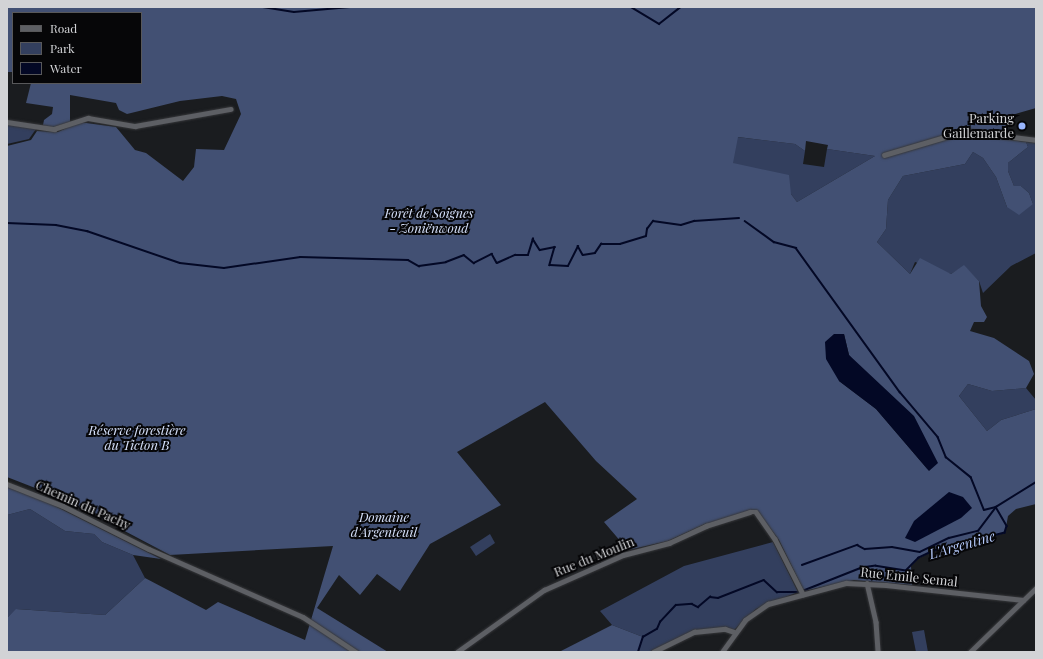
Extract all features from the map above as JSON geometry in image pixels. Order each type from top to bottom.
[{"type":"street","points":[[7,122],[54,129],[88,118],[135,126],[230,109]]},
{"type":"street","points":[[884,155],[965,131],[1036,140]]},
{"type":"street","name":"Chemin du Pachy","points":[[7,484],[63,506],[149,549],[303,617],[356,652]]},
{"type":"street","name":"Rue du Moulin","points":[[457,652],[544,590],[623,555],[669,543],[706,526],[754,512],[775,538],[803,594]]},
{"type":"street","name":"Rue Emile Semal","points":[[722,652],[734,632],[762,607],[803,594],[846,583],[867,583],[1023,600]]},
{"type":"street","points":[[867,583],[876,622],[878,652]]},
{"type":"street","points":[[970,652],[1036,588]]},
{"type":"street","points":[[653,652],[694,632],[725,629],[734,632]]},
{"type":"green space","name":"Forêt de Soignes - Zoniënwoud","points":[[7,7],[1036,7],[1036,108],[1008,116],[1002,139],[1026,142],[1028,147],[1008,163],[1008,171],[1014,186],[1021,186],[1029,193],[1033,204],[1019,215],[1007,207],[996,177],[983,158],[973,152],[965,164],[903,176],[888,200],[886,229],[877,242],[910,274],[920,258],[951,274],[964,265],[979,281],[981,306],[987,317],[984,322],[974,322],[970,331],[994,338],[1029,361],[1034,374],[1026,388],[992,391],[968,384],[959,396],[987,431],[1001,420],[1036,409],[1036,504],[1016,509],[1008,516],[1005,533],[934,551],[919,558],[911,566],[912,585],[854,580],[804,591],[779,540],[757,511],[705,524],[668,541],[628,550],[604,522],[637,499],[596,461],[545,402],[457,452],[501,505],[430,544],[400,591],[377,574],[360,595],[339,575],[317,608],[388,652],[7,652],[7,618],[16,609],[105,615],[145,578],[206,610],[218,602],[305,640],[333,546],[170,555],[66,500],[7,477],[7,146],[31,140],[37,131],[58,132],[79,122],[116,127],[135,150],[146,153],[183,181],[194,167],[196,149],[224,150],[241,114],[236,99],[222,96],[180,101],[127,114],[119,110],[116,103],[70,95],[70,122],[51,128],[43,125],[44,120],[52,114],[53,107],[26,103],[31,84],[142,84],[142,12],[12,12],[12,72],[7,72]],"holes":[[[738,137],[795,144],[805,151],[806,141],[828,145],[827,149],[875,156],[797,202],[791,194],[789,175],[733,163]],[[844,334],[849,355],[929,471],[876,409],[839,381]]]},
{"type":"green space","points":[[15,123],[36,129],[29,139],[7,144],[7,124]]},
{"type":"green space","points":[[737,137],[795,144],[805,151],[803,164],[824,167],[827,149],[875,156],[797,202],[791,194],[732,163]]},
{"type":"green space","points":[[1026,142],[1036,143],[1036,253],[1011,266],[983,293],[979,281],[964,266],[951,274],[915,262],[910,274],[877,242],[886,229],[888,200],[903,176],[965,164],[973,152],[983,158],[996,177],[1007,207],[1033,204],[1029,193],[1021,186],[1014,186],[1008,171],[1008,163],[1028,147]]},
{"type":"green space","points":[[968,384],[992,391],[1026,388],[1036,400],[1036,409],[1001,420],[987,431],[959,396]]},
{"type":"green space","points":[[7,487],[49,503],[161,559],[133,555],[102,542],[94,534],[65,531],[30,509],[7,515]]},
{"type":"green space","points":[[30,509],[65,531],[94,534],[102,542],[133,555],[145,578],[105,615],[17,609],[7,618],[7,515]]},
{"type":"green space","points":[[490,534],[495,543],[476,556],[470,547]]},
{"type":"green space","points":[[773,542],[798,592],[756,609],[734,630],[694,630],[649,652],[638,652],[643,637],[612,625],[600,611],[684,566]]},
{"type":"green space","points":[[612,625],[643,637],[638,652],[559,652]]},
{"type":"green space","points":[[924,630],[928,652],[916,652],[912,632]]},
{"type":"water","points":[[834,334],[844,334],[849,355],[914,416],[938,463],[929,471],[876,409],[839,381],[826,359],[825,342]]},
{"type":"water","points":[[949,492],[963,497],[972,508],[961,518],[915,542],[905,538],[914,521]]},
{"type":"waterway","points":[[263,7],[294,12],[350,7]]},
{"type":"waterway","points":[[631,7],[659,24],[681,7]]},
{"type":"waterway","points":[[7,223],[56,225],[87,231],[180,263],[224,268],[300,257],[408,260],[419,266],[446,262],[464,255],[474,263],[492,254],[497,263],[515,255],[528,255],[533,239],[540,250],[555,247],[550,265],[568,266],[578,246],[583,255],[595,253],[601,244],[620,244],[646,236],[647,229],[653,221],[681,225],[694,221],[739,218]]},
{"type":"waterway","points":[[745,221],[774,242],[796,248],[900,392],[938,437],[946,457],[971,477],[984,510],[996,507],[1007,526],[1005,533],[934,551],[919,558],[906,571],[876,566],[862,568],[804,591]]},
{"type":"waterway","name":"L'Argentine","points":[[802,565],[857,545],[865,549],[892,547],[920,552],[949,538],[978,531],[996,507],[1036,482]]},
{"type":"waterway","name":"L'Argentine","points":[[638,652],[643,637],[657,629],[660,622],[676,605],[692,604],[698,607],[710,597],[718,598],[764,580],[777,592],[798,592]]},
{"type":"place","name":"Parking Gaillemarde","points":[[1022,126]]},
{"type":"park label","name":"Réserve forestière du Ticton B","points":[[137,438]]},
{"type":"park label","name":"Domaine d'Argenteuil","points":[[384,526]]}]
